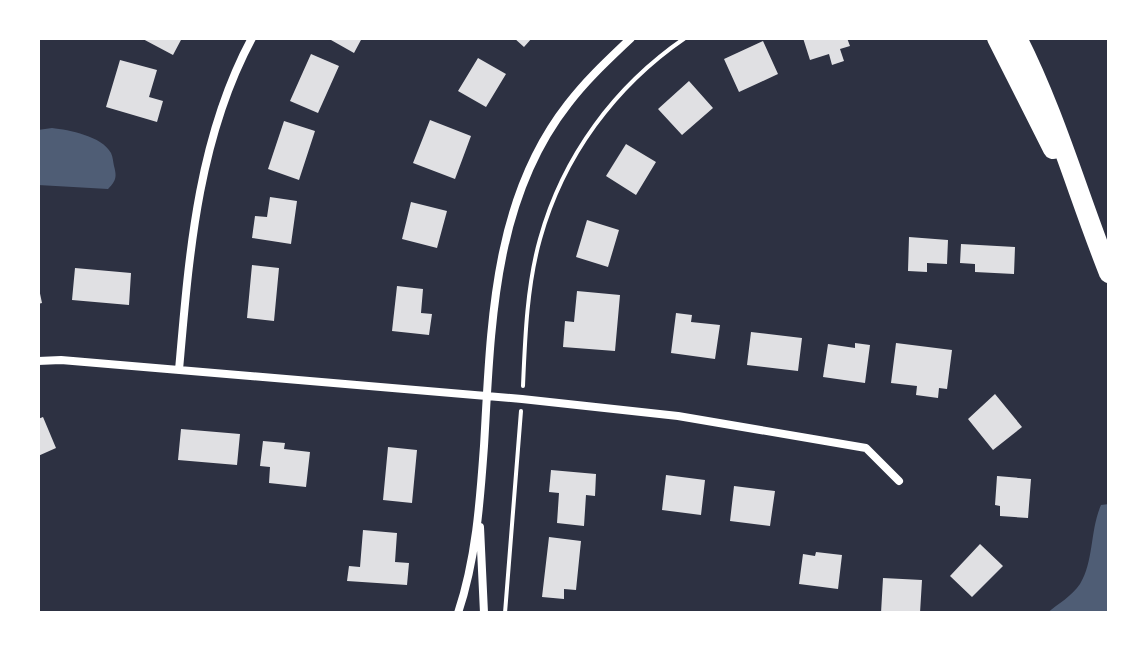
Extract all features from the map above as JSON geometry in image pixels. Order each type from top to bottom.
[{"type":"main road","points":[[997,38],[1079,198]]},
{"type":"main road","points":[[1017,38],[1052,114],[1079,198],[1109,273]]},
{"type":"street","points":[[179,370],[195,211],[222,108],[252,38]]},
{"type":"street","points":[[484,613],[479,518],[487,396],[499,269],[519,190],[566,106],[594,72],[631,38]]},
{"type":"street","points":[[38,361],[61,360],[487,396],[678,416],[866,448],[899,481]]},
{"type":"street","points":[[458,613],[479,518]]},
{"type":"path","points":[[523,385],[534,269],[540,240],[555,198],[579,148],[606,109],[640,72],[685,38]]},
{"type":"path","points":[[505,613],[521,412]]},
{"type":"water","points":[[52,128],[84,135],[107,147],[112,155],[115,173],[108,189],[38,185],[38,130]]},
{"type":"water","points":[[1109,504],[1109,613],[1047,613],[1080,584],[1088,565],[1101,505]]},
{"type":"building","points":[[141,38],[182,38],[173,55]]},
{"type":"building","points":[[332,38],[362,38],[354,53]]},
{"type":"building","points":[[514,38],[532,38],[524,47]]},
{"type":"building","points":[[803,38],[847,38],[850,46],[840,49],[844,61],[832,65],[829,54],[810,60]]},
{"type":"building","points":[[763,41],[778,74],[739,92],[724,59]]},
{"type":"building","points":[[311,54],[339,66],[318,113],[290,101]]},
{"type":"building","points":[[478,58],[506,74],[486,107],[458,91]]},
{"type":"building","points":[[120,60],[157,70],[149,97],[163,101],[157,122],[106,107]]},
{"type":"building","points":[[689,81],[713,108],[682,135],[658,109]]},
{"type":"building","points":[[430,120],[471,136],[455,179],[413,163]]},
{"type":"building","points":[[284,121],[315,131],[299,180],[268,169]]},
{"type":"building","points":[[626,144],[656,162],[636,195],[606,176]]},
{"type":"building","points":[[270,197],[297,201],[291,244],[252,238],[255,216],[267,217]]},
{"type":"building","points":[[411,202],[447,211],[437,248],[402,239]]},
{"type":"building","points":[[587,220],[619,230],[608,267],[576,257]]},
{"type":"building","points":[[909,237],[948,240],[947,264],[927,263],[927,272],[908,271]]},
{"type":"building","points":[[961,244],[1015,247],[1014,274],[975,272],[975,264],[960,263]]},
{"type":"building","points":[[252,265],[279,268],[274,321],[247,318]]},
{"type":"building","points":[[75,268],[131,273],[129,305],[72,300]]},
{"type":"building","points":[[397,286],[423,289],[421,313],[432,314],[429,335],[392,331]]},
{"type":"building","points":[[577,291],[620,295],[615,351],[563,347],[565,321],[574,322]]},
{"type":"building","points":[[676,313],[692,315],[691,322],[720,325],[715,359],[671,353]]},
{"type":"building","points":[[751,332],[802,338],[798,371],[747,365]]},
{"type":"building","points":[[855,343],[870,345],[865,383],[823,377],[828,344],[855,348]]},
{"type":"building","points":[[896,343],[952,350],[947,389],[939,388],[938,398],[916,395],[917,386],[891,383]]},
{"type":"building","points":[[995,394],[1022,427],[993,450],[968,419]]},
{"type":"building","points":[[43,417],[56,448],[38,456],[38,419]]},
{"type":"building","points":[[181,429],[240,434],[237,465],[178,460]]},
{"type":"building","points":[[263,441],[285,443],[284,449],[310,452],[306,487],[269,483],[270,467],[260,466]]},
{"type":"building","points":[[388,447],[417,450],[412,503],[383,500]]},
{"type":"building","points":[[551,470],[596,474],[595,496],[586,495],[584,526],[557,523],[559,493],[549,492]]},
{"type":"building","points":[[666,475],[705,480],[701,515],[662,510]]},
{"type":"building","points":[[997,476],[1031,479],[1028,518],[1000,516],[1000,506],[995,505]]},
{"type":"building","points":[[734,486],[775,491],[770,526],[730,521]]},
{"type":"building","points":[[363,530],[397,533],[395,562],[409,563],[407,585],[347,581],[349,566],[360,567]]},
{"type":"building","points":[[549,537],[581,541],[576,590],[564,589],[564,599],[542,597]]},
{"type":"building","points":[[980,544],[1003,566],[972,597],[950,576]]},
{"type":"building","points":[[816,552],[842,555],[838,589],[799,584],[803,554],[815,556]]},
{"type":"building","points":[[883,578],[922,580],[920,613],[881,613]]}]
